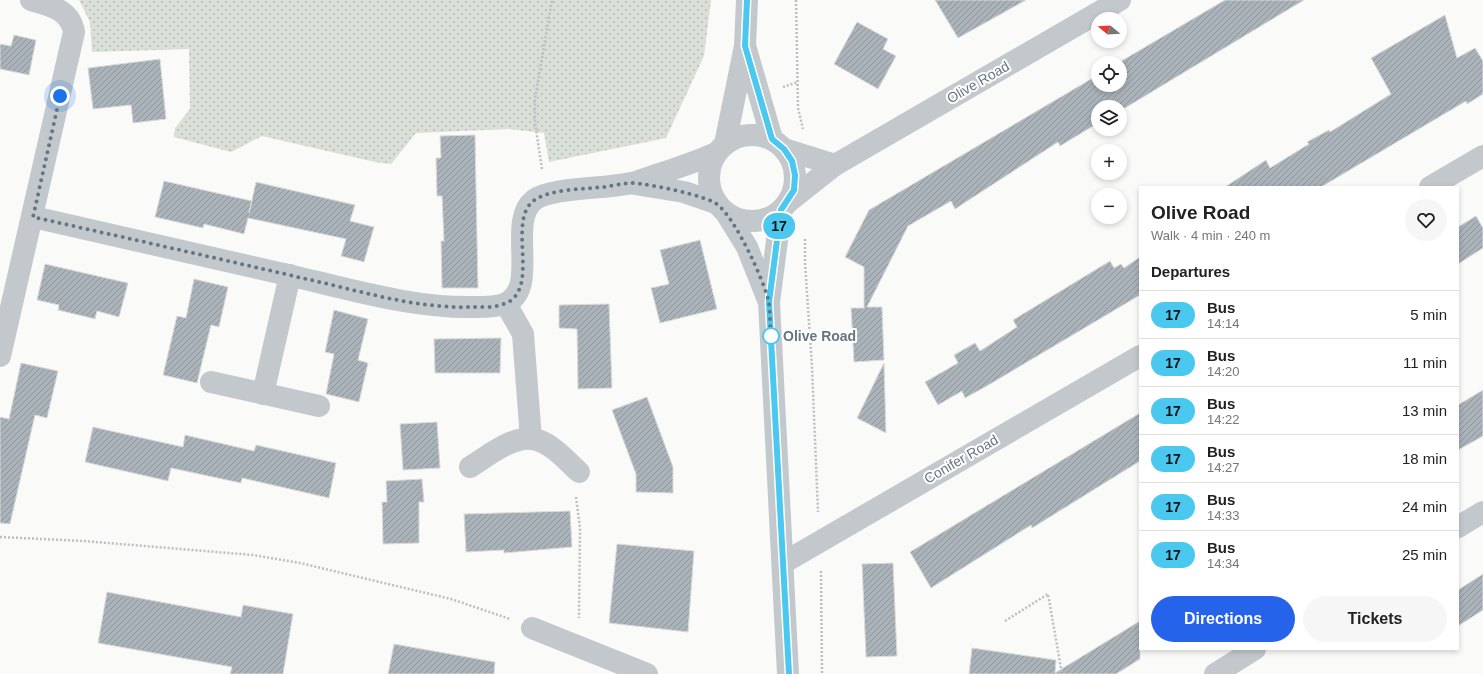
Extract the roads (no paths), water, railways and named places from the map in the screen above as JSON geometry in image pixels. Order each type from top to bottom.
[{"type":"street","points":[[0,356],[33,217],[74,32],[73,24],[68,17],[56,7],[31,0]]},
{"type":"street","points":[[721,149],[745,46],[747,0]]},
{"type":"street","name":"Olive Road","points":[[784,206],[825,162],[1120,0]]},
{"type":"street","points":[[632,183],[684,192],[721,208],[734,218],[754,221],[773,216],[784,206],[794,190],[795,175],[792,161],[778,144],[745,46]]},
{"type":"street","points":[[769,302],[747,247],[711,191],[708,178],[711,165],[721,149],[733,138],[753,134],[825,162]]},
{"type":"street","points":[[33,217],[419,303],[467,307],[494,307],[506,304],[515,295],[521,285],[523,271],[523,218],[528,207],[535,199],[546,195],[632,183],[681,168],[721,149]]},
{"type":"street","points":[[1432,186],[1483,156]]},
{"type":"street","points":[[784,206],[769,302],[788,674]]},
{"type":"street","points":[[263,394],[290,275]]},
{"type":"street","points":[[506,304],[523,334],[531,439]]},
{"type":"street","name":"Conifer Road","points":[[783,564],[1139,357]]},
{"type":"street","points":[[211,382],[318,406]]},
{"type":"street","points":[[470,467],[515,441],[531,439],[546,444],[579,472]]},
{"type":"street","points":[[1459,526],[1483,512]]},
{"type":"street","points":[[532,628],[646,674]]},
{"type":"street","points":[[1214,674],[1253,650]]},
{"type":"place","name":"Olive Road","points":[[771,336]]}]
